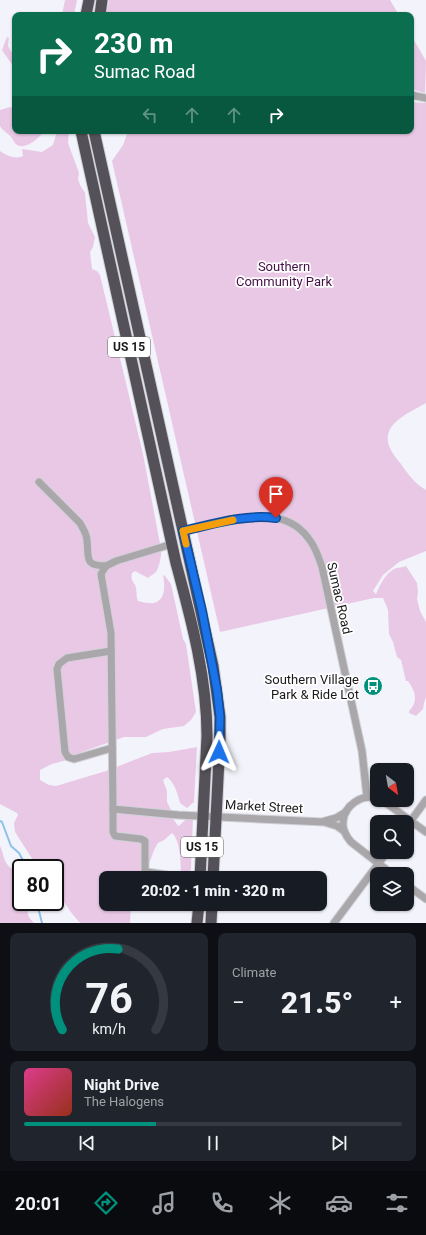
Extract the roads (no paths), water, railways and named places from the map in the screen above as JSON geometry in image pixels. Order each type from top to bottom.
[{"type":"highway","points":[[87,12],[89,0]]},
{"type":"highway","points":[[100,12],[102,0]]},
{"type":"highway","name":"US 15","points":[[82,134],[172,544],[192,623],[203,676],[208,725],[200,871]]},
{"type":"highway","name":"US 15","points":[[95,134],[202,611],[217,690],[220,717],[213,871]]},
{"type":"highway","points":[[197,923],[198,911]]},
{"type":"highway","points":[[211,923],[212,911]]},
{"type":"street","points":[[414,96],[426,98]]},
{"type":"street","points":[[39,482],[80,523],[87,540],[87,557],[91,564],[96,566],[106,566],[116,561],[172,544]]},
{"type":"street","name":"Sumac Road","points":[[183,531],[222,522],[262,516],[276,518],[291,524],[304,533],[311,542],[322,567],[362,751],[367,797]]},
{"type":"street","points":[[106,566],[101,574],[111,633],[114,832],[115,836],[141,839],[145,841],[146,871]]},
{"type":"street","points":[[111,651],[67,658],[59,664],[57,669],[65,752],[68,757],[74,758],[112,748]]},
{"type":"street","name":"Market Street","points":[[324,822],[336,818],[346,812],[356,801],[367,797]]},
{"type":"street","points":[[414,816],[426,800]]},
{"type":"street","points":[[390,807],[400,815]]},
{"type":"street","name":"Market Street","points":[[113,809],[324,822],[337,826],[344,831],[351,842],[382,867]]},
{"type":"street","points":[[344,831],[343,822],[346,812]]},
{"type":"street","points":[[414,826],[426,832]]},
{"type":"street","points":[[334,923],[382,859]]},
{"type":"street","points":[[414,890],[426,899]]},
{"type":"waterway","points":[[0,821],[2,822],[11,846],[19,853],[22,859]]},
{"type":"waterway","points":[[39,911],[42,923]]},
{"type":"place","name":"Southern Village Park & Ride Lot","points":[[373,686]]},
{"type":"park label","name":"Southern Community Park","points":[[284,274]]}]
